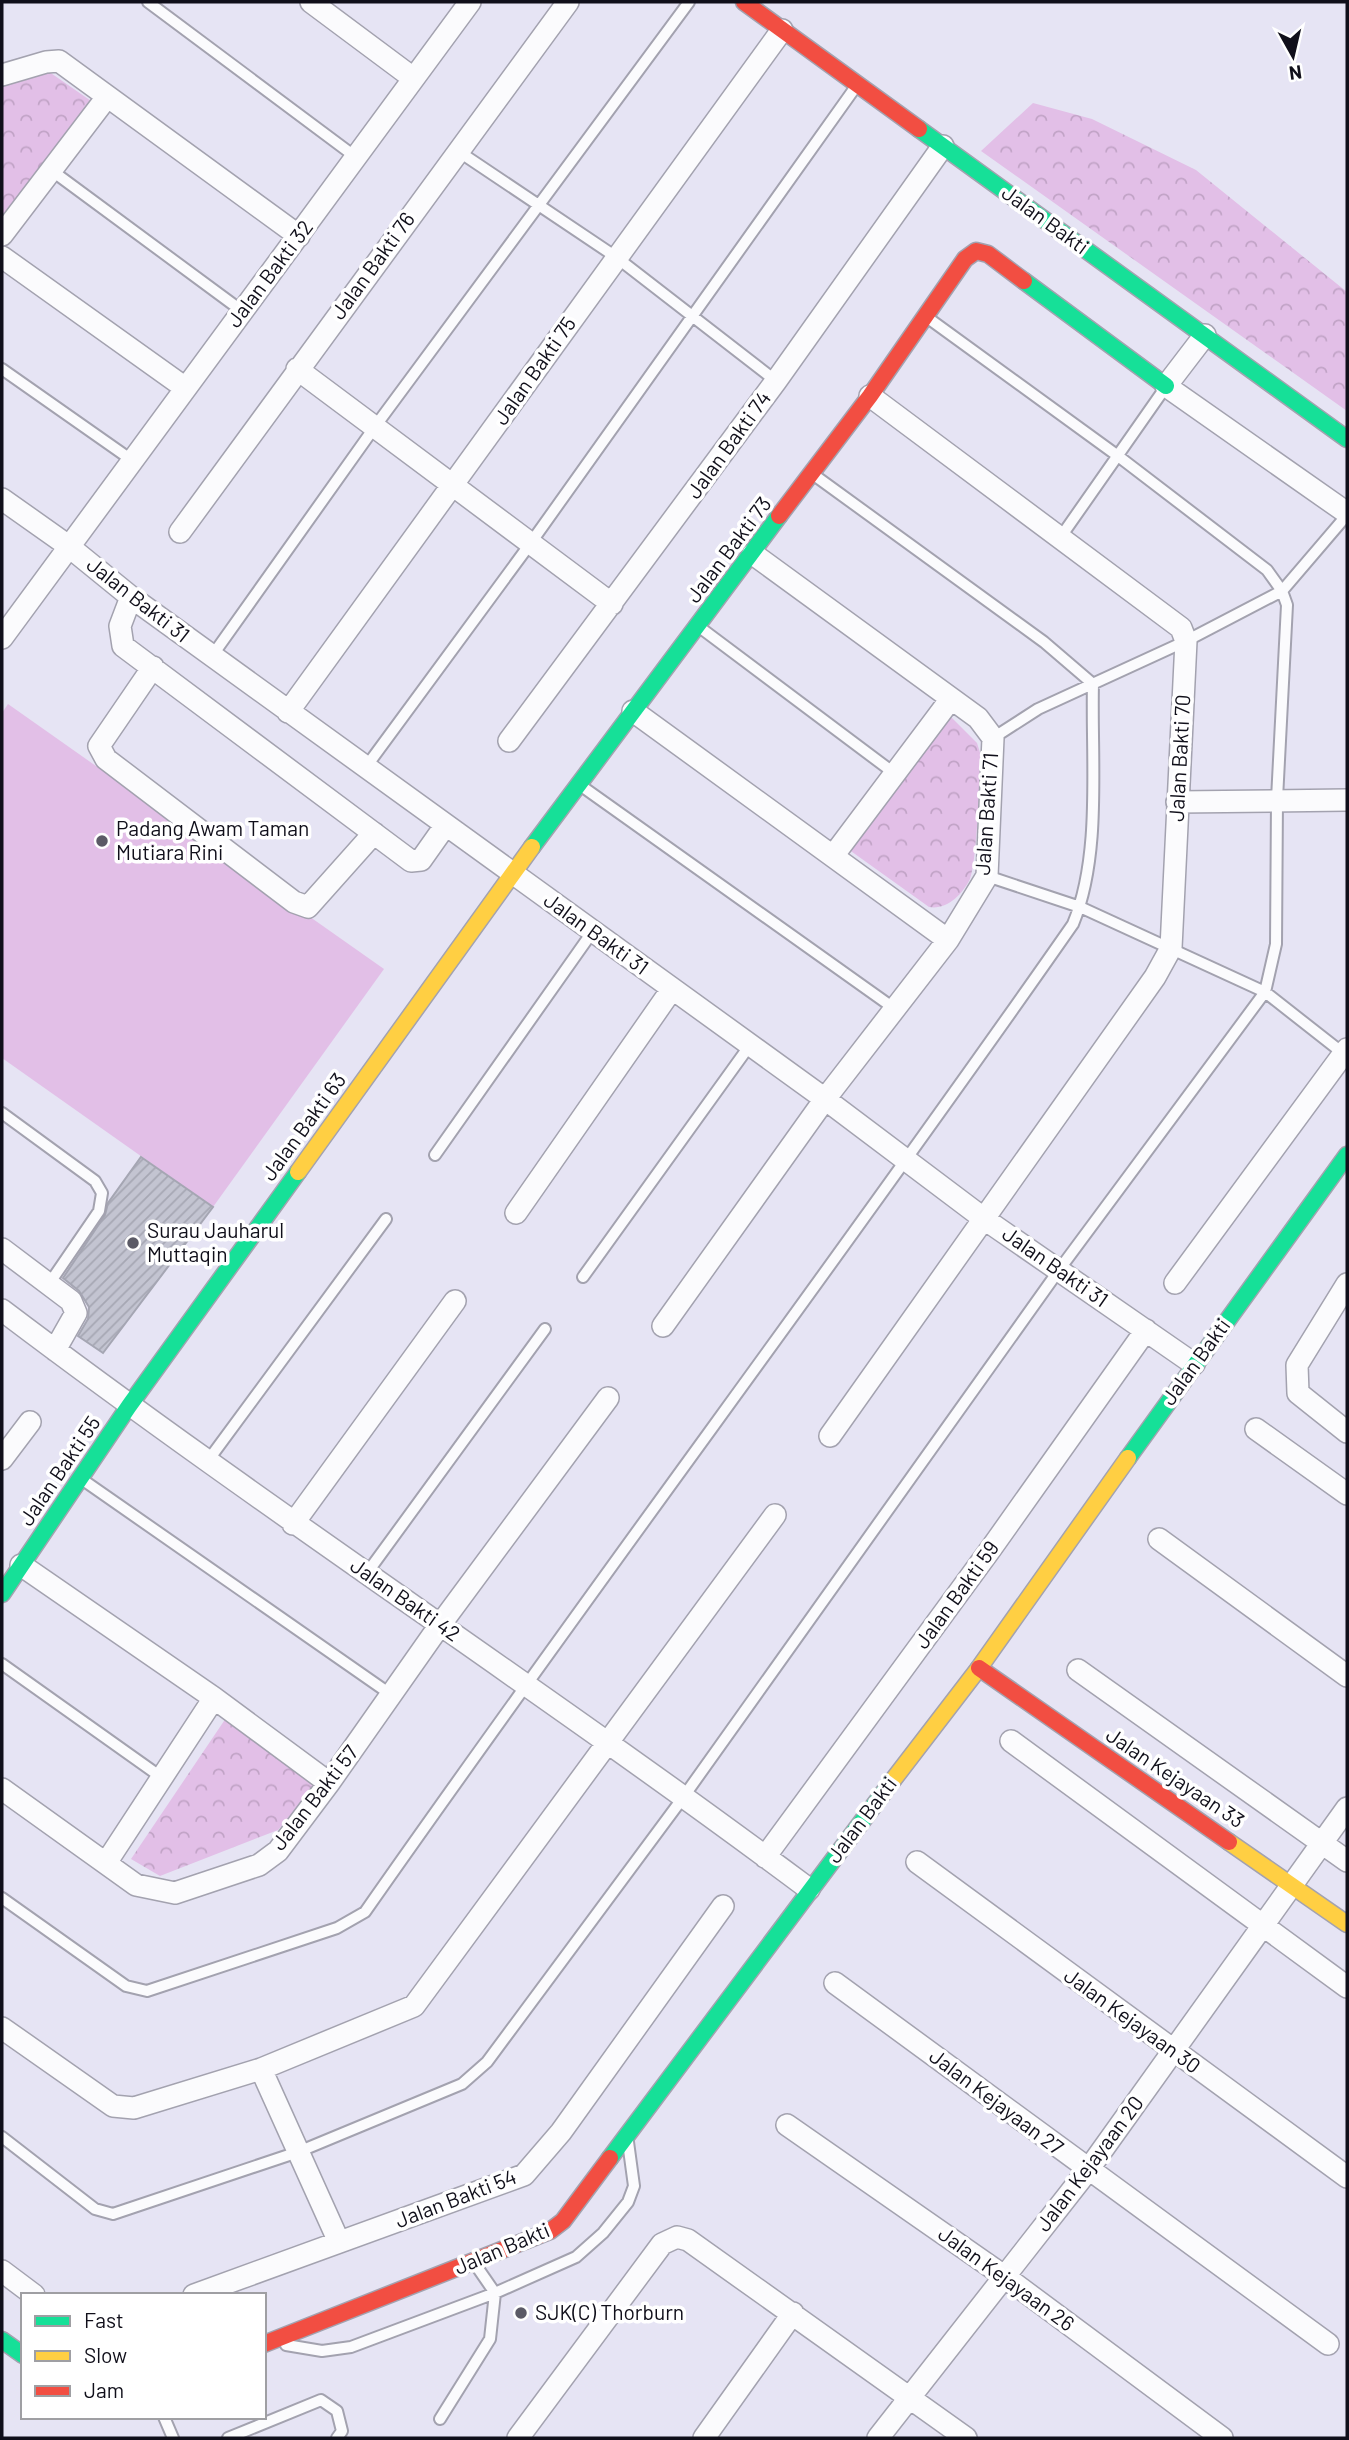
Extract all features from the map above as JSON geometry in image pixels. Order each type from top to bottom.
[{"type":"street","points":[[311,2],[413,78]]},
{"type":"street","name":"Jalan Bakti 32","points":[[2,638],[67,545],[133,461],[184,387],[357,158],[469,2]]},
{"type":"street","name":"Jalan Bakti 76","points":[[180,532],[568,2]]},
{"type":"street","name":"Jalan Bakti","points":[[744,2],[1347,439]]},
{"type":"street","name":"Jalan Bakti 75","points":[[288,712],[782,30]]},
{"type":"street","points":[[2,75],[46,62],[59,61],[299,236]]},
{"type":"street","points":[[2,235],[107,97]]},
{"type":"street","name":"Jalan Bakti 74","points":[[509,741],[776,382],[943,146]]},
{"type":"street","name":"Jalan Bakti 73","points":[[513,873],[870,396],[965,259],[976,251],[988,254],[1167,386]]},
{"type":"street","points":[[2,257],[184,387]]},
{"type":"street","points":[[1205,335],[1167,386],[1347,514]]},
{"type":"street","points":[[297,369],[612,604]]},
{"type":"street","points":[[870,396],[1181,628],[1186,641]]},
{"type":"street","name":"Jalan Bakti 31","points":[[2,499],[67,545],[131,597],[825,1099],[983,1218],[1194,1364]]},
{"type":"street","name":"Jalan Bakti 71","points":[[663,1326],[825,1099],[948,940],[987,876],[993,738],[978,718],[753,554]]},
{"type":"street","points":[[131,597],[120,626],[123,646],[411,861],[421,860],[445,826]]},
{"type":"street","name":"Jalan Bakti 70","points":[[830,1436],[1155,976],[1171,948],[1186,641]]},
{"type":"street","points":[[153,667],[99,746],[106,760],[294,902],[308,907],[374,833]]},
{"type":"street","points":[[833,856],[950,699]]},
{"type":"street","points":[[633,711],[948,940]]},
{"type":"street","points":[[1177,802],[1347,800]]},
{"type":"street","name":"Jalan Bakti 63","points":[[129,1406],[513,873]]},
{"type":"street","points":[[516,1213],[672,989]]},
{"type":"street","points":[[1175,1283],[1346,1051]]},
{"type":"street","name":"Jalan Bakti","points":[[267,2343],[550,2231],[563,2221],[809,1889],[979,1668],[1194,1364],[1347,1155]]},
{"type":"street","points":[[2,1249],[71,1301],[76,1313],[54,1350]]},
{"type":"street","points":[[1347,1284],[1297,1364],[1296,1377],[1298,1393],[1347,1432]]},
{"type":"street","points":[[293,1524],[455,1301]]},
{"type":"street","name":"Jalan Bakti 42","points":[[2,1310],[293,1524],[606,1741],[809,1889]]},
{"type":"street","name":"Jalan Bakti 59","points":[[765,1857],[990,1550],[1146,1330]]},
{"type":"street","name":"Jalan Bakti 57","points":[[2,1789],[136,1885],[175,1893],[259,1865],[278,1851],[329,1783],[393,1696],[440,1625],[608,1398]]},
{"type":"street","name":"Jalan Bakti 55","points":[[2,1594],[129,1406]]},
{"type":"street","points":[[2,1459],[30,1422]]},
{"type":"street","points":[[1256,1429],[1347,1494]]},
{"type":"street","points":[[2,2028],[113,2106],[134,2108],[261,2069],[414,2006],[606,1741],[775,1515]]},
{"type":"street","points":[[1159,1539],[1347,1676]]},
{"type":"street","points":[[21,1565],[214,1698],[329,1783]]},
{"type":"street","name":"Jalan Kejayaan 33","points":[[979,1668],[1347,1924]]},
{"type":"street","points":[[1079,1670],[1347,1861]]},
{"type":"street","points":[[106,1863],[214,1698]]},
{"type":"street","points":[[1012,1741],[1347,1987]]},
{"type":"street","name":"Jalan Kejayaan 20","points":[[878,2438],[1088,2170],[1347,1808]]},
{"type":"street","name":"Jalan Kejayaan 30","points":[[918,1862],[1172,2052],[1347,2177]]},
{"type":"street","name":"Jalan Bakti 54","points":[[199,2293],[524,2175],[561,2132],[723,1906]]},
{"type":"street","name":"Jalan Kejayaan 27","points":[[835,1983],[1328,2344]]},
{"type":"street","points":[[261,2069],[339,2242]]},
{"type":"street","name":"Jalan Kejayaan 26","points":[[787,2125],[1004,2276],[1222,2438]]},
{"type":"street","points":[[518,2438],[662,2244],[677,2237],[688,2240],[793,2313],[907,2398],[966,2438]]},
{"type":"street","points":[[2,2271],[31,2293]]},
{"type":"street","points":[[704,2438],[793,2313]]},
{"type":"street","points":[[2,2340],[21,2354]]},
{"type":"lane","points":[[148,2],[357,158]]},
{"type":"lane","points":[[212,656],[374,428],[689,2]]},
{"type":"lane","points":[[366,767],[530,544],[859,83]]},
{"type":"lane","points":[[458,151],[616,257],[776,382]]},
{"type":"lane","points":[[51,170],[242,311]]},
{"type":"lane","points":[[2,2137],[95,2208],[113,2214],[298,2152],[462,2084],[487,2062],[682,1799],[1059,1270],[1265,992],[1276,944],[1277,799],[1287,605],[1282,591],[1267,570],[1118,456],[925,316]]},
{"type":"lane","points":[[2,369],[133,461]]},
{"type":"lane","points":[[1060,537],[1167,386]]},
{"type":"lane","points":[[2,1898],[126,1986],[147,1991],[337,1928],[365,1912],[525,1684],[908,1161],[1073,924],[1080,907],[1093,815],[1093,684],[1044,642],[812,474]]},
{"type":"lane","points":[[993,738],[1038,709],[1186,641],[1282,591],[1347,514]]},
{"type":"lane","points":[[698,626],[894,773]]},
{"type":"lane","points":[[578,783],[895,1009]]},
{"type":"lane","points":[[987,876],[1080,907],[1265,992],[1346,1051]]},
{"type":"lane","points":[[435,1155],[593,931]]},
{"type":"lane","points":[[583,1277],[750,1045]]},
{"type":"lane","points":[[2,1113],[95,1181],[102,1193],[99,1211],[49,1284]]},
{"type":"lane","points":[[207,1462],[386,1219]]},
{"type":"lane","points":[[367,1573],[545,1329]]},
{"type":"lane","points":[[80,1479],[393,1696]]},
{"type":"lane","points":[[2,1664],[161,1777]]},
{"type":"lane","points":[[267,2343],[322,2351],[351,2347],[495,2293],[576,2257],[603,2233],[628,2202],[634,2186],[626,2136]]},
{"type":"lane","points":[[440,2419],[489,2339],[495,2293],[474,2262]]},
{"type":"lane","points":[[228,2438],[321,2400],[337,2412],[342,2431],[337,2438]]},
{"type":"lane","points":[[165,2419],[173,2438]]},
{"type":"green space","points":[[45,69],[94,103],[2,222],[2,83]]},
{"type":"green space","points":[[1033,103],[1092,119],[1196,170],[1347,292],[1347,411],[981,151]]},
{"type":"green space","name":"Padang Awam Taman Mutiara Rini","points":[[8,704],[384,969],[213,1207],[2,1058],[2,713]]},
{"type":"green space","points":[[949,715],[977,743],[982,759],[974,856],[970,879],[963,891],[948,904],[929,907],[848,849]]},
{"type":"green space","points":[[226,1718],[316,1784],[278,1830],[160,1876],[131,1859]]},
{"type":"building","name":"Surau Jauharul Muttaqin","points":[[141,1157],[213,1207],[103,1353],[78,1336],[88,1319],[89,1307],[79,1291],[63,1278],[105,1215],[108,1203]]},
{"type":"traffic: fast","points":[[919,129],[1347,439]]},
{"type":"traffic: fast","points":[[1024,281],[1166,386]]},
{"type":"traffic: fast","points":[[532,847],[779,516]]},
{"type":"traffic: fast","points":[[1128,1458],[1347,1155]]},
{"type":"traffic: fast","points":[[2,1594],[129,1406],[298,1172]]},
{"type":"traffic: fast","points":[[610,2158],[893,1780]]},
{"type":"traffic: fast","points":[[2,2340],[21,2354]]},
{"type":"traffic: slow","points":[[298,1172],[532,847]]},
{"type":"traffic: slow","points":[[893,1780],[979,1668],[1128,1458]]},
{"type":"traffic: slow","points":[[1229,1842],[1347,1924]]},
{"type":"traffic: jam","points":[[744,2],[919,129]]},
{"type":"traffic: jam","points":[[779,516],[870,396],[965,259],[976,251],[988,254],[1024,281]]},
{"type":"traffic: jam","points":[[979,1668],[1229,1842]]},
{"type":"traffic: jam","points":[[266,2343],[550,2231],[563,2221],[610,2158]]},
{"type":"place","name":"Padang Awam Taman Mutiara Rini","points":[[102,841]]},
{"type":"place","name":"Surau Jauharul Muttaqin","points":[[133,1243]]},
{"type":"place","name":"SJK(C) Thorburn","points":[[521,2313]]}]
